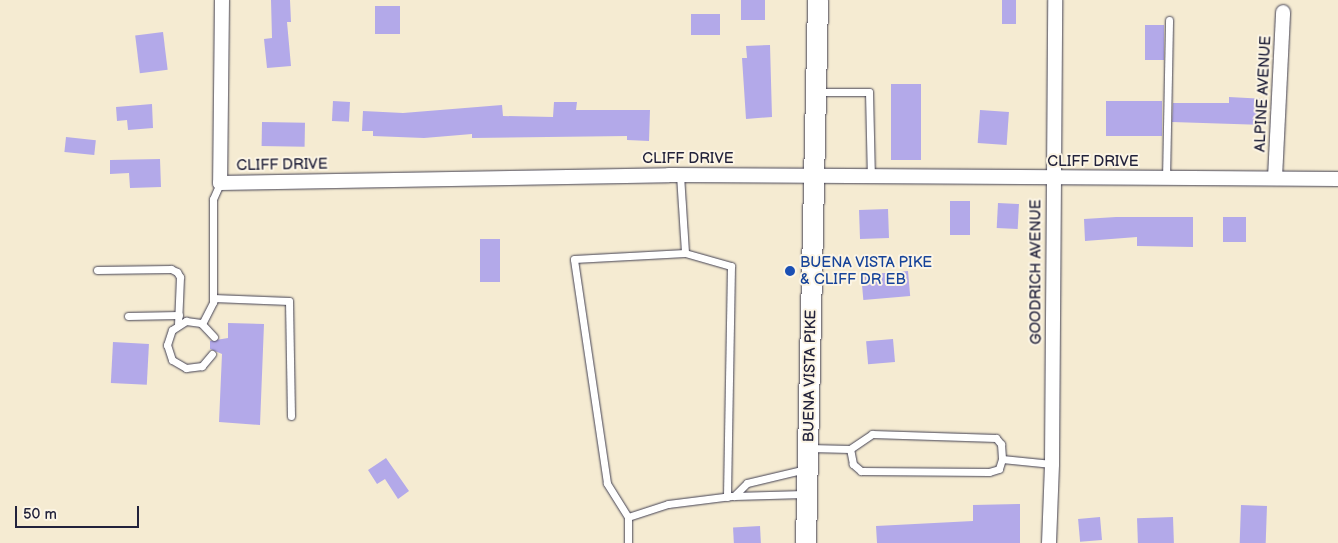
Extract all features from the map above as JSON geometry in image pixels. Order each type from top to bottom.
[{"type":"main road","name":"BUENA VISTA PIKE","points":[[806,543],[814,177],[818,92],[818,0]]},
{"type":"street","name":"CLIFF DRIVE","points":[[222,0],[220,182],[680,175],[871,178],[1338,179]]},
{"type":"street","name":"GOODRICH AVENUE","points":[[1049,543],[1052,464],[1052,178],[1055,0]]},
{"type":"street","name":"ALPINE AVENUE","points":[[1275,178],[1283,12]]},
{"type":"lane","points":[[1166,178],[1169,20]]},
{"type":"lane","points":[[818,92],[869,92],[871,178]]},
{"type":"lane","points":[[680,175],[685,253]]},
{"type":"lane","points":[[202,324],[213,298],[213,198],[220,182]]},
{"type":"lane","points":[[628,543],[628,517],[607,483],[574,259],[685,253],[731,266],[731,497]]},
{"type":"lane","points":[[97,270],[171,269],[176,272],[180,277],[178,324],[168,337],[167,345],[172,360],[178,365],[194,368],[209,360],[212,354]]},
{"type":"lane","points":[[213,298],[289,301],[291,416]]},
{"type":"lane","points":[[128,316],[178,315]]},
{"type":"lane","points":[[178,324],[194,321],[202,324],[214,337]]},
{"type":"lane","points":[[809,448],[850,449],[872,434],[996,438],[1001,444],[1002,459],[999,469],[989,472],[861,471],[853,464],[850,449]]},
{"type":"lane","points":[[1002,459],[1052,464]]},
{"type":"lane","points":[[731,497],[747,483],[808,468]]},
{"type":"lane","points":[[628,517],[668,504],[731,497],[807,494]]},
{"type":"building","points":[[271,0],[290,0],[291,22],[287,22],[291,66],[267,68],[264,39],[272,38]]},
{"type":"building","points":[[741,0],[765,0],[765,20],[741,20]]},
{"type":"building","points":[[1002,0],[1016,0],[1016,24],[1002,24]]},
{"type":"building","points":[[375,6],[400,6],[400,34],[375,34]]},
{"type":"building","points":[[691,14],[720,14],[720,35],[691,35]]},
{"type":"building","points":[[1145,25],[1164,25],[1164,60],[1145,60]]},
{"type":"building","points":[[163,32],[168,70],[140,73],[135,35]]},
{"type":"building","points":[[770,45],[772,117],[746,119],[742,58],[747,58],[746,46]]},
{"type":"building","points":[[891,84],[921,84],[921,160],[891,160]]},
{"type":"building","points":[[1229,97],[1266,99],[1265,125],[1172,122],[1173,103],[1229,103]]},
{"type":"building","points":[[333,101],[350,102],[349,122],[332,121]]},
{"type":"building","points":[[1106,101],[1162,101],[1162,136],[1106,136]]},
{"type":"building","points":[[554,102],[577,102],[576,110],[650,110],[649,141],[627,140],[627,136],[472,138],[472,134],[424,138],[373,136],[373,131],[362,131],[363,111],[403,113],[502,105],[503,116],[553,117]]},
{"type":"building","points":[[152,104],[153,128],[128,130],[127,120],[117,121],[116,107]]},
{"type":"building","points":[[980,110],[1009,112],[1007,145],[978,143]]},
{"type":"building","points":[[262,122],[305,123],[305,147],[262,146]]},
{"type":"building","points":[[66,137],[96,140],[94,155],[64,152]]},
{"type":"building","points":[[160,159],[161,187],[130,188],[129,173],[110,174],[110,160]]},
{"type":"building","points":[[950,201],[970,201],[970,235],[950,235]]},
{"type":"building","points":[[998,203],[1019,204],[1018,229],[997,228]]},
{"type":"building","points":[[888,209],[889,238],[860,239],[859,210]]},
{"type":"building","points":[[1193,217],[1193,247],[1137,246],[1137,237],[1085,241],[1084,219]]},
{"type":"building","points":[[1223,217],[1246,217],[1246,242],[1223,242]]},
{"type":"building","points":[[480,239],[500,239],[500,282],[480,282]]},
{"type":"building","points":[[908,271],[910,296],[863,300],[861,275]]},
{"type":"building","points":[[228,323],[264,324],[260,425],[219,422],[222,354],[210,349],[210,341],[228,338]]},
{"type":"building","points":[[893,339],[895,362],[868,364],[866,341]]},
{"type":"building","points":[[113,342],[149,344],[147,385],[111,383]]},
{"type":"building","points":[[386,458],[409,491],[398,499],[385,479],[377,484],[368,470]]},
{"type":"building","points":[[1020,504],[1020,543],[877,543],[876,526],[973,521],[973,505]]},
{"type":"building","points":[[1241,505],[1267,506],[1266,543],[1240,543]]},
{"type":"building","points":[[1100,517],[1102,540],[1080,542],[1078,519]]},
{"type":"building","points":[[1173,517],[1174,543],[1138,543],[1137,518]]},
{"type":"building","points":[[760,526],[761,543],[734,543],[733,527]]},
{"type":"place","name":"BUENA VISTA PIKE & CLIFF DR EB","points":[[790,271]]}]
